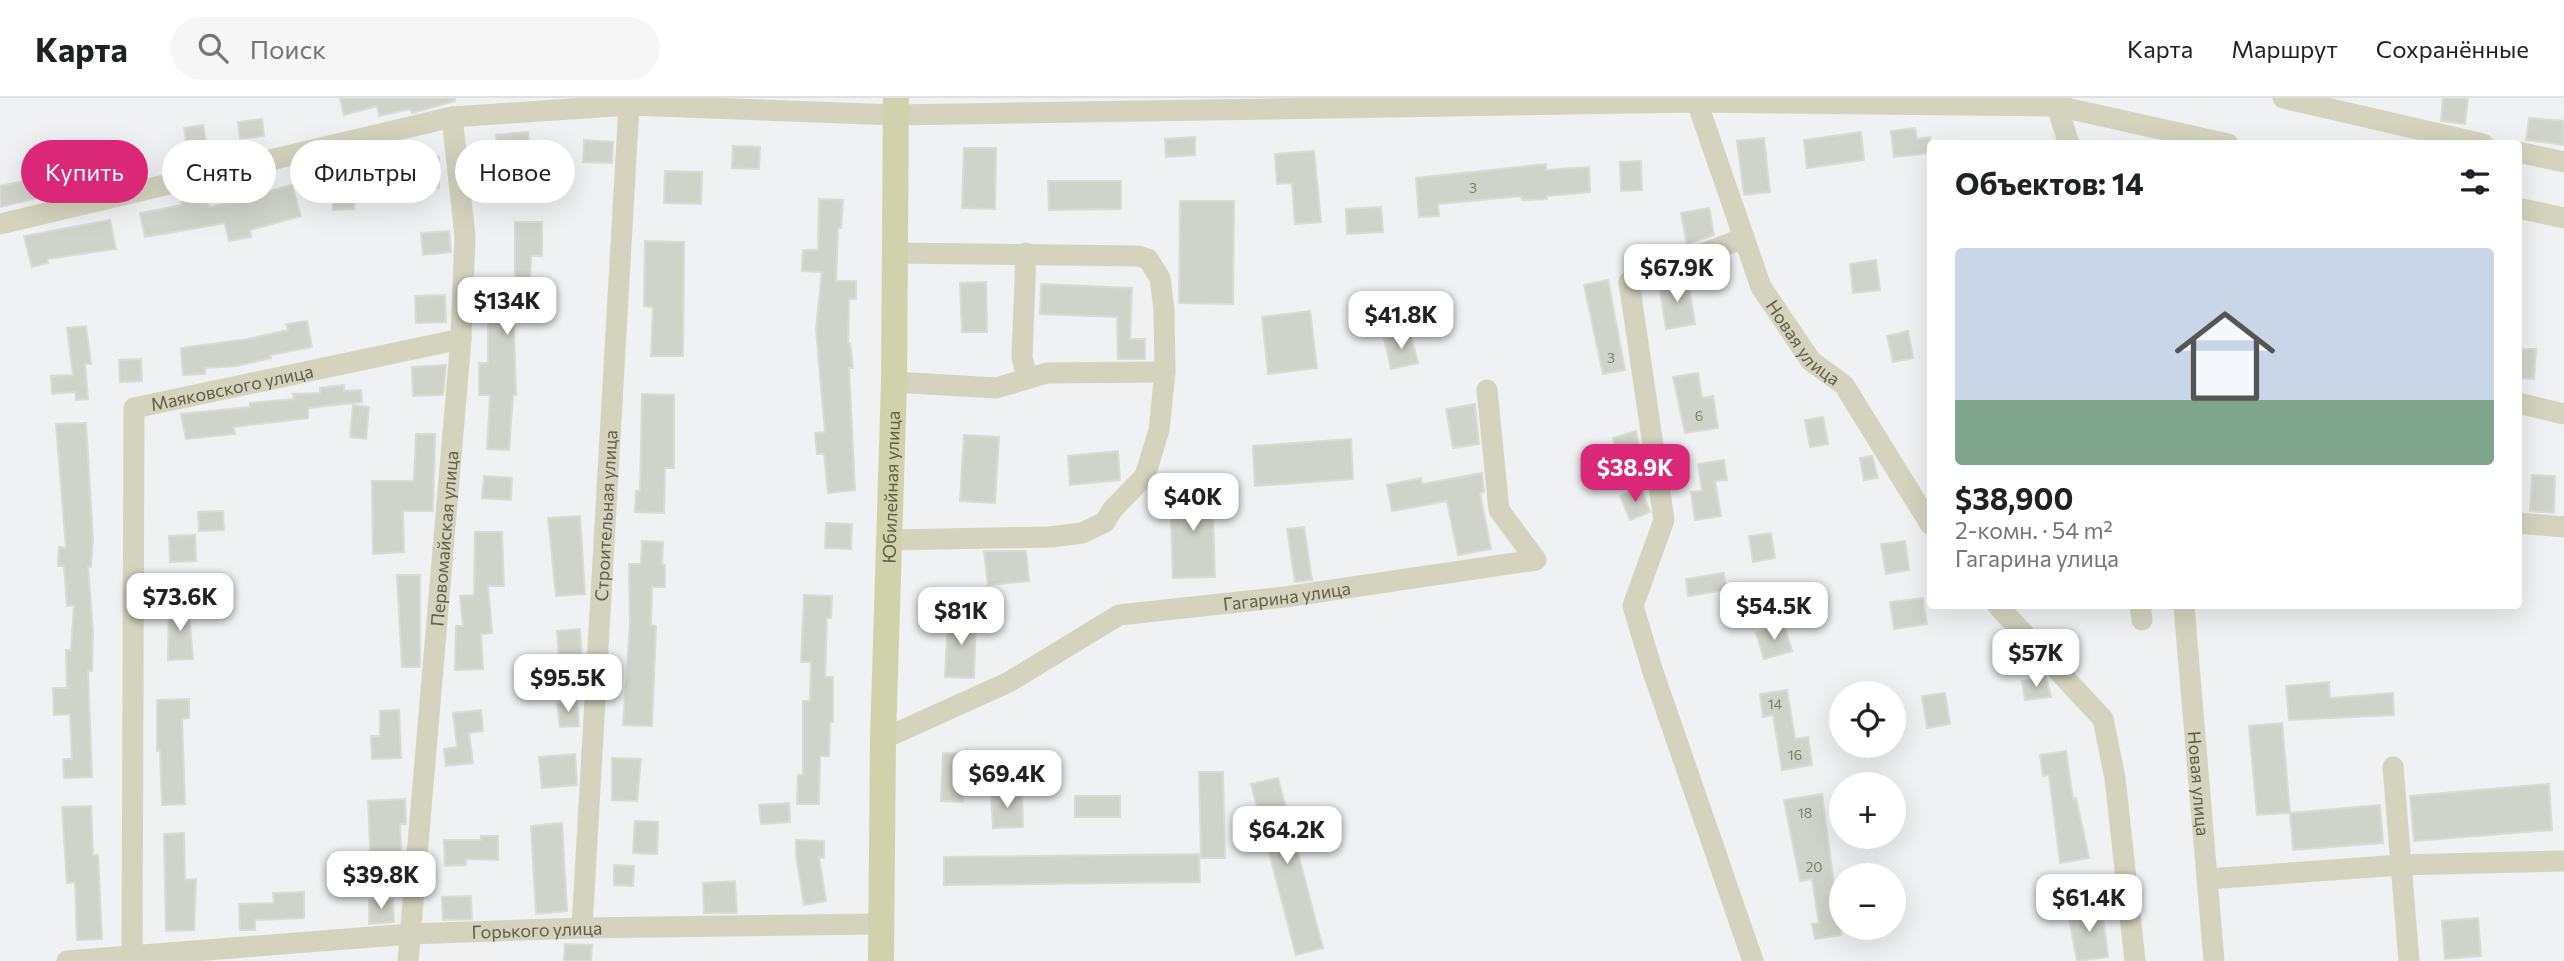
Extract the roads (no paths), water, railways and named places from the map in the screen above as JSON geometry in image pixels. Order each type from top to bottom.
[{"type":"main road","name":"Юбилейная улица","points":[[881,961],[883,738],[894,382],[896,107]]},
{"type":"street","points":[[2283,98],[2466,140]]},
{"type":"street","points":[[0,224],[452,117],[627,101],[896,107],[1697,102],[2057,106],[2210,140]]},
{"type":"street","name":"Строительная улица","points":[[582,928],[627,101]]},
{"type":"street","name":"Новая улица","points":[[1697,102],[1761,287],[1811,361],[1844,385],[1927,519]]},
{"type":"street","points":[[2057,106],[2068,140]]},
{"type":"street","name":"Первомайская улица","points":[[408,961],[461,339],[465,236],[452,117]]},
{"type":"street","points":[[2522,153],[2564,162]]},
{"type":"street","points":[[2522,209],[2564,218]]},
{"type":"street","points":[[1744,238],[1629,282],[1664,520],[1633,606],[1652,669],[1753,961]]},
{"type":"street","points":[[890,540],[1050,537],[1095,529],[1145,476],[1151,464],[1159,430],[1165,372],[1160,278],[1149,259],[1138,256],[1026,253],[895,253]]},
{"type":"street","points":[[1026,253],[1022,345],[1027,377]]},
{"type":"street","name":"Маяковского улица","points":[[133,959],[134,408],[461,339]]},
{"type":"street","points":[[894,382],[996,388],[1047,373],[1165,372]]},
{"type":"street","name":"Гагарина улица","points":[[883,738],[1009,682],[1119,615],[1298,595],[1536,559],[1500,510],[1487,390]]},
{"type":"street","points":[[2522,404],[2564,414]]},
{"type":"street","points":[[2522,523],[2564,527]]},
{"type":"street","points":[[2000,609],[2103,719],[2115,778],[2135,961]]},
{"type":"street","name":"Новая улица","points":[[2184,609],[2214,961]]},
{"type":"street","points":[[2393,767],[2409,961]]},
{"type":"street","points":[[2207,878],[2401,865],[2563,861]]},
{"type":"street","name":"Горького улица","points":[[67,961],[133,959],[410,934],[582,928],[880,924]]}]
